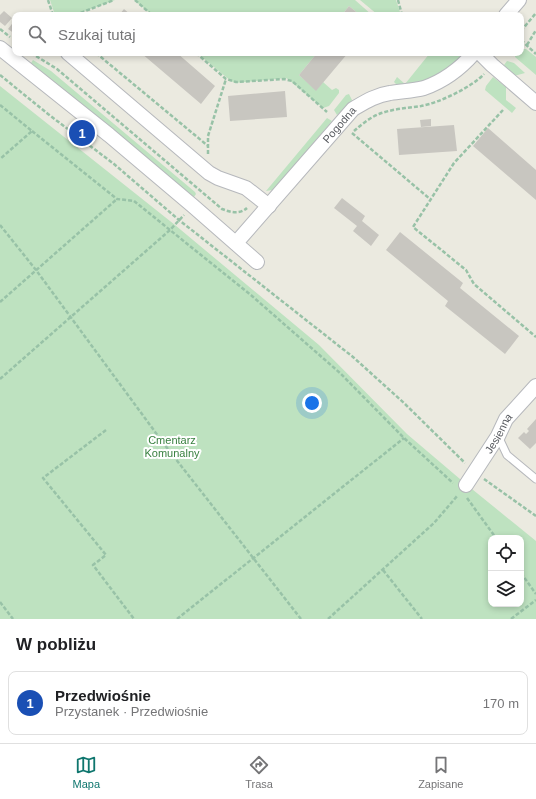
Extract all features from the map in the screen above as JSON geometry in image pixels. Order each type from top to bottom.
[{"type":"street","points":[[509,12],[519,0]]},
{"type":"street","points":[[0,48],[109,135],[257,262]]},
{"type":"street","points":[[72,56],[209,173],[218,178],[246,188],[269,206]]},
{"type":"street","name":"Pogodna","points":[[236,243],[353,109],[367,100],[381,95],[416,90],[438,82],[452,74],[471,56]]},
{"type":"street","points":[[483,56],[536,103]]},
{"type":"street","name":"Jesienna","points":[[464,488],[498,436],[506,418],[536,386]]},
{"type":"lane","points":[[498,436],[507,454],[536,479]]},
{"type":"path","points":[[48,0],[52,12]]},
{"type":"path","points":[[82,12],[114,0]]},
{"type":"path","points":[[135,0],[149,12]]},
{"type":"path","points":[[398,0],[401,12]]},
{"type":"path","points":[[524,27],[536,13]]},
{"type":"path","points":[[527,45],[536,30]]},
{"type":"path","points":[[524,42],[536,54]]},
{"type":"path","points":[[36,56],[57,69],[222,209],[236,212],[243,211],[258,196]]},
{"type":"path","points":[[100,56],[208,146]]},
{"type":"path","points":[[199,56],[226,79],[236,82],[284,79],[292,81],[327,112]]},
{"type":"path","points":[[347,137],[366,121],[379,114],[392,110],[429,104],[454,94],[481,78],[492,65]]},
{"type":"path","points":[[0,75],[48,114],[114,164],[179,220],[353,357],[475,472],[536,516]]},
{"type":"path","points":[[208,157],[208,136],[226,79]]},
{"type":"path","points":[[0,105],[117,199],[134,201],[252,296],[334,368],[404,438],[464,488],[494,535]]},
{"type":"path","points":[[503,110],[454,163],[412,227],[466,270],[474,284],[536,337]]},
{"type":"path","points":[[0,159],[32,131]]},
{"type":"path","points":[[352,133],[430,199]]},
{"type":"path","points":[[0,302],[117,199]]},
{"type":"path","points":[[0,378],[170,230],[187,212]]},
{"type":"path","points":[[0,224],[36,270],[164,444],[301,619]]},
{"type":"path","points":[[106,430],[43,478],[106,555],[93,565],[134,619]]},
{"type":"path","points":[[177,619],[404,438]]},
{"type":"path","points":[[328,619],[434,522],[464,488]]},
{"type":"path","points":[[383,570],[422,619]]},
{"type":"path","points":[[524,577],[536,594]]},
{"type":"path","points":[[511,619],[536,600]]},
{"type":"path","points":[[0,602],[13,619]]},
{"type":"green space","points":[[50,0],[115,0],[82,12],[54,12]]},
{"type":"green space","points":[[134,0],[355,0],[369,12],[356,12],[349,6],[344,12],[148,12]]},
{"type":"green space","points":[[360,0],[396,0],[400,12],[374,12]]},
{"type":"green space","points":[[524,49],[526,49],[536,57],[536,75],[515,57],[524,56]]},
{"type":"green space","points":[[201,56],[315,56],[299,75],[316,90],[323,82],[332,90],[336,88],[339,90],[339,93],[329,106],[323,108],[286,78],[235,83]]},
{"type":"green space","points":[[428,56],[462,56],[451,67],[433,78],[418,83],[404,85],[397,85],[394,82],[397,77],[405,84]]},
{"type":"green space","points":[[33,60],[51,71],[195,192],[196,194],[194,197],[31,63]]},
{"type":"green space","points":[[507,61],[514,63],[525,73],[514,76],[506,69],[504,65]]},
{"type":"green space","points":[[493,77],[506,87],[506,100],[516,108],[512,113],[485,90],[486,86]]},
{"type":"green space","name":"Cmentarz Komunalny","points":[[0,86],[175,225],[319,345],[407,434],[536,541],[536,619],[0,619]]},
{"type":"green space","points":[[349,94],[352,100],[351,103],[337,115],[334,110],[346,95]]},
{"type":"green space","points":[[327,118],[332,121],[276,187],[272,190],[266,191]]},
{"type":"building","points":[[349,6],[356,12],[344,12]]},
{"type":"building","points":[[4,11],[12,18],[5,26],[0,22],[0,15]]},
{"type":"building","points":[[12,24],[12,32],[8,29]]},
{"type":"building","points":[[145,56],[180,56],[215,86],[201,104]]},
{"type":"building","points":[[315,56],[345,56],[316,91],[299,75]]},
{"type":"building","points":[[285,91],[287,117],[230,121],[228,96]]},
{"type":"building","points":[[431,119],[431,126],[421,127],[420,120]]},
{"type":"building","points":[[454,125],[457,151],[399,155],[397,129]]},
{"type":"building","points":[[488,128],[536,170],[536,200],[473,146]]},
{"type":"building","points":[[342,198],[365,216],[362,221],[379,235],[371,246],[353,231],[357,226],[334,208]]},
{"type":"building","points":[[400,232],[463,283],[460,288],[519,336],[505,354],[445,306],[448,301],[386,250]]},
{"type":"building","points":[[536,419],[536,443],[530,449],[518,438],[524,432],[526,434],[529,431],[527,429]]},
{"type":"place","name":"Przedwiośnie","points":[[82,133]]}]
